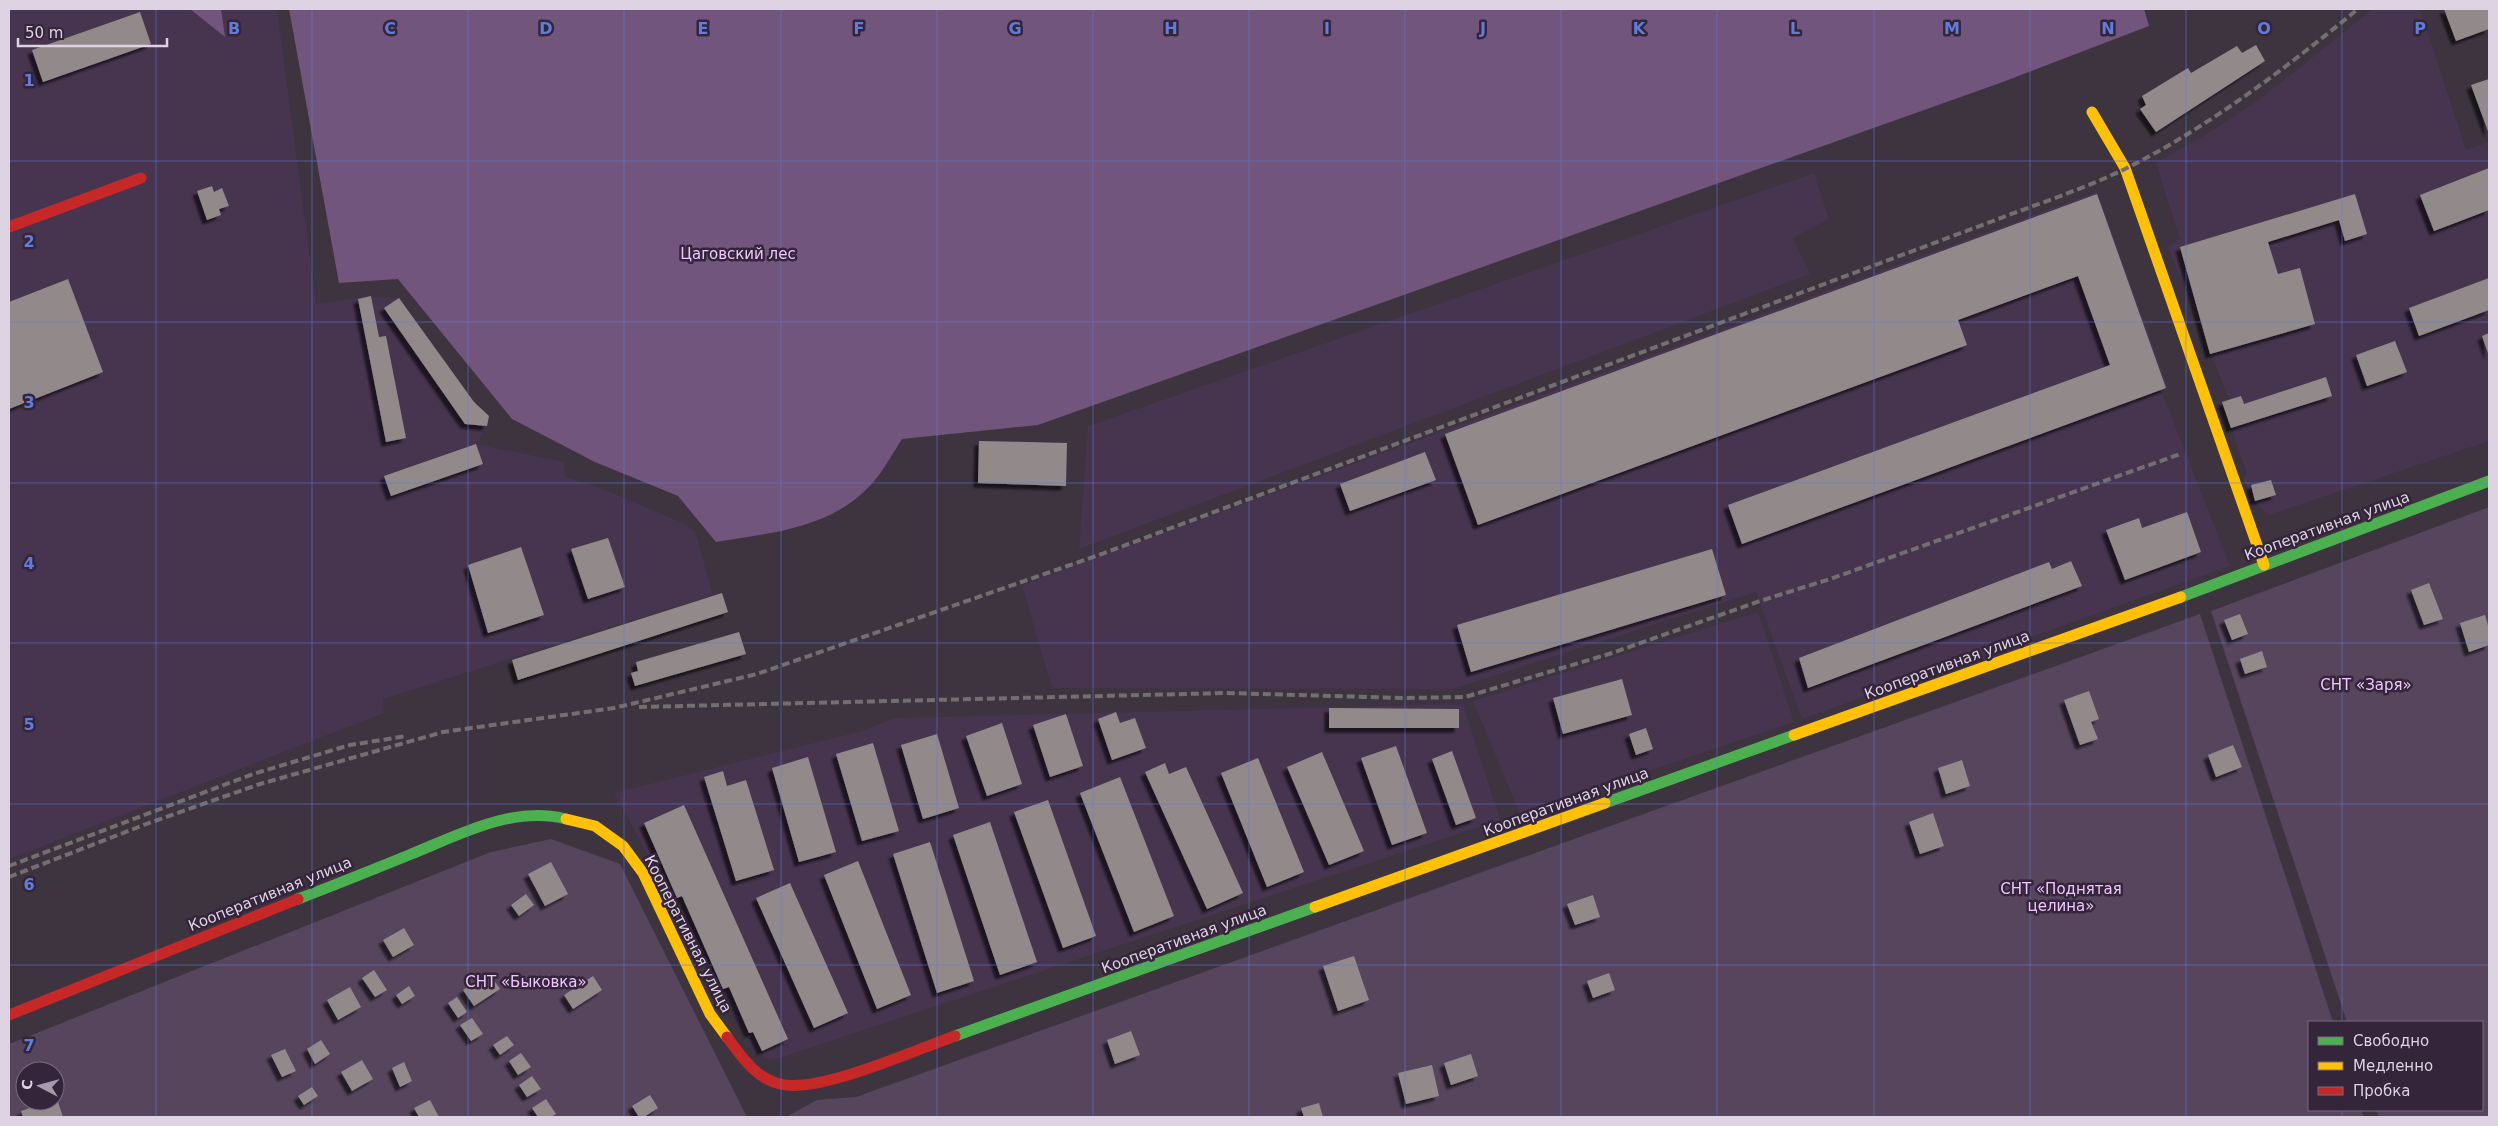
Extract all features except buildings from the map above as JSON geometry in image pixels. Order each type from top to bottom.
[{"type":"main road","points":[[2092,112],[2125,168],[2264,565]]},
{"type":"main road","points":[[9,227],[141,178]]},
{"type":"main road","name":"Кооперативная улица","points":[[9,1015],[477,829],[522,816],[555,816],[595,826],[623,846],[643,873],[710,1014],[751,1069],[779,1084],[805,1086],[829,1081],[2264,565],[2489,481]]},
{"type":"shaded area","points":[[9,9],[277,9],[316,304],[371,296],[399,298],[474,402],[489,416],[487,426],[476,444],[564,462],[565,477],[601,488],[683,523],[695,531],[713,595],[383,699],[384,713],[9,859]]},
{"type":"shaded area","points":[[2373,9],[2420,9],[2466,150],[2489,142],[2489,441],[2269,515],[2252,499],[2243,478],[2247,473],[2222,402],[2229,399],[2168,247],[2180,239],[2156,163],[2210,132],[2264,96]]},
{"type":"shaded area","points":[[1814,173],[1829,219],[1793,238],[1810,274],[1079,549],[1088,426]]},
{"type":"shaded area","points":[[2097,192],[2168,387],[2161,390],[2230,566],[1802,719],[1756,592],[1452,689],[1052,688],[1022,585]]},
{"type":"shaded area","points":[[1758,612],[1794,722],[1520,814],[1473,701]]},
{"type":"shaded area","points":[[1463,704],[1500,820],[773,1060],[754,1053],[707,961],[614,793],[862,731],[894,718]]},
{"type":"green space","points":[[190,9],[221,9],[225,37]]},
{"type":"green space","name":"Цаговский лес","points":[[289,9],[2144,9],[2149,26],[2000,83],[1038,425],[902,439],[879,475],[863,493],[826,517],[805,525],[761,535],[716,542],[678,496],[595,462],[512,419],[398,279],[339,283]]},
{"type":"green space","name":"СНТ «Заря»","points":[[2489,507],[2489,1117],[2379,1117],[2376,1111],[2483,1111],[2483,1021],[2347,1021],[2211,611]]},
{"type":"green space","name":"СНТ «Поднятая целина»","points":[[2200,614],[2333,1021],[2308,1021],[2308,1111],[2361,1111],[2364,1117],[786,1117],[817,1100],[856,1097]]},
{"type":"green space","name":"СНТ «Быковка»","points":[[551,839],[620,864],[747,1117],[9,1117],[9,1044],[491,852]]},
{"type":"railway","points":[[9,877],[149,823],[260,784],[443,732],[614,708],[757,674],[1099,555],[2111,176],[2158,152],[2218,115],[2303,53],[2358,9]]},
{"type":"railway","points":[[639,707],[1227,693],[1404,698],[1465,697],[1609,654],[1760,601],[1830,579],[2180,454]]},
{"type":"railway","points":[[9,866],[253,774],[350,745],[407,736]]},
{"type":"traffic: fast","points":[[2181,597],[2489,481]]},
{"type":"traffic: fast","points":[[1605,803],[1794,735]]},
{"type":"traffic: fast","points":[[298,899],[466,832],[505,819],[525,816],[546,816],[566,819]]},
{"type":"traffic: fast","points":[[955,1036],[1315,907]]},
{"type":"traffic: slow","points":[[2092,112],[2125,168],[2264,565]]},
{"type":"traffic: slow","points":[[1794,735],[2181,597]]},
{"type":"traffic: slow","points":[[1315,907],[1605,803]]},
{"type":"traffic: slow","points":[[566,819],[595,826],[623,846],[643,873],[710,1014],[727,1037]]},
{"type":"traffic: jam","points":[[9,227],[141,178]]},
{"type":"traffic: jam","points":[[9,1015],[298,899]]},
{"type":"traffic: jam","points":[[727,1037],[749,1065],[763,1077],[780,1084],[797,1085],[818,1083],[842,1077],[955,1036]]}]
